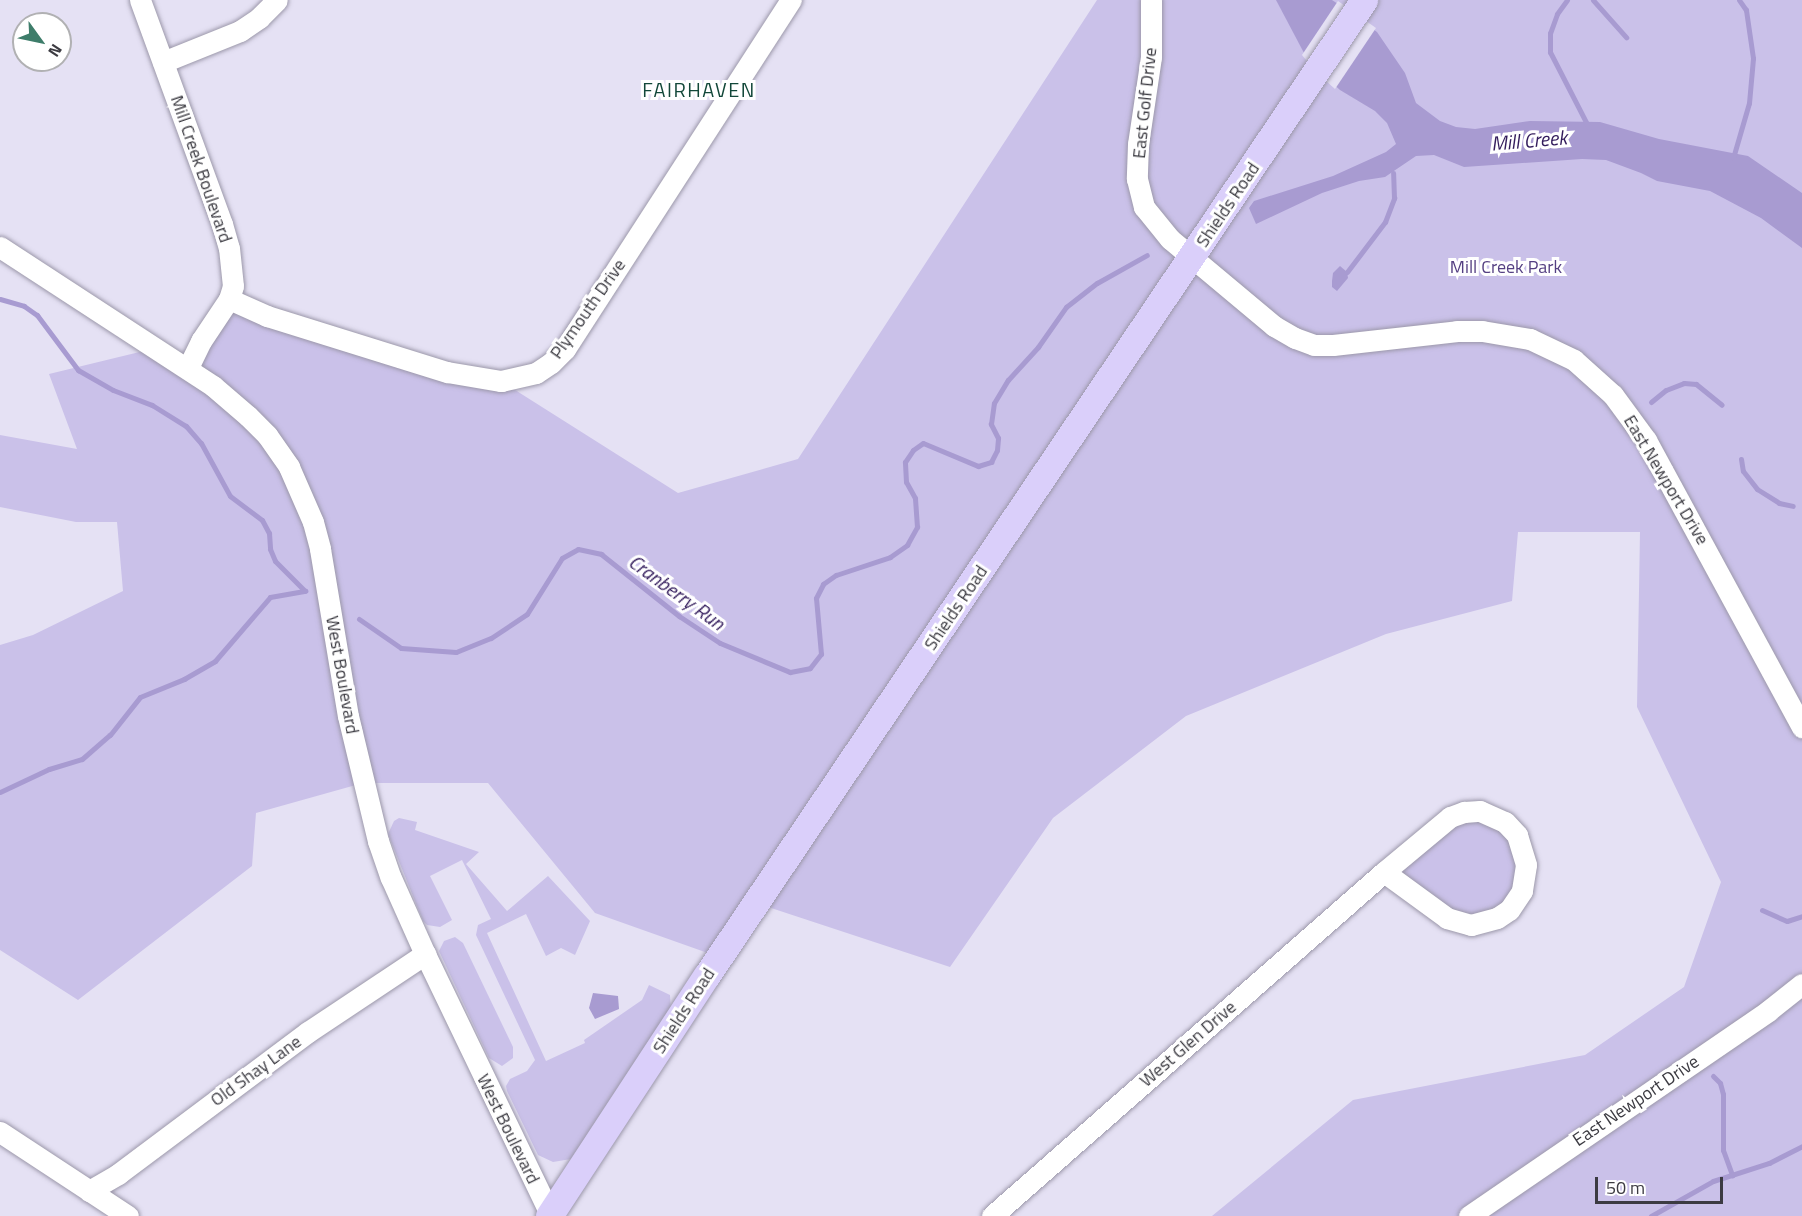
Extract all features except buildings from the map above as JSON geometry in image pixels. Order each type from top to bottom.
[{"type":"main road","name":"Shields Road","points":[[550,1216],[707,975],[1364,0]]},
{"type":"street","name":"Mill Creek Boulevard","points":[[140,0],[229,248],[233,286],[229,299],[201,341],[188,368]]},
{"type":"street","points":[[163,62],[240,31],[259,18],[277,0]]},
{"type":"street","name":"Plymouth Drive","points":[[229,299],[267,316],[447,372],[501,381],[536,373],[551,363],[565,349],[791,0]]},
{"type":"street","name":"East Golf Drive","points":[[1151,0],[1151,57],[1138,144],[1137,179],[1144,207],[1170,239],[1192,258]]},
{"type":"street","name":"West Boulevard","points":[[0,247],[188,368],[248,416],[267,435],[300,486],[320,549],[348,716],[368,806],[391,878],[550,1216]]},
{"type":"street","name":"East Newport Drive","points":[[1192,258],[1274,326],[1295,338],[1314,345],[1333,345],[1457,331],[1482,331],[1530,339],[1574,360],[1613,395],[1646,440],[1802,727]]},
{"type":"street","name":"West Glen Drive","points":[[992,1216],[1384,872],[1450,817],[1472,811],[1492,814],[1505,822],[1517,835],[1526,865],[1522,891],[1509,910],[1497,918],[1471,925],[1447,918],[1384,872]]},
{"type":"street","name":"Old Shay Lane","points":[[89,1191],[118,1174],[308,1032],[425,954]]},
{"type":"street","name":"East Newport Drive","points":[[1469,1216],[1768,1011],[1802,984]]},
{"type":"street","points":[[0,1132],[128,1216]]},
{"type":"green space","name":"Mill Creek Park","points":[[1097,0],[1802,0],[1802,1216],[1212,1216],[1353,1100],[1585,1055],[1684,987],[1721,882],[1637,707],[1640,532],[1518,532],[1512,601],[1386,634],[1186,716],[1053,818],[950,967],[756,903],[719,957],[595,913],[488,783],[363,783],[256,813],[252,866],[78,1000],[0,950],[0,645],[33,635],[123,591],[117,522],[76,522],[0,507],[0,435],[77,449],[49,374],[156,348],[188,368],[229,299],[501,381],[678,493],[798,459]]},
{"type":"green space","points":[[1450,817],[1505,822],[1522,891],[1471,925],[1384,872]]},
{"type":"green space","points":[[399,818],[417,822],[415,830],[479,852],[466,864],[507,911],[548,876],[590,921],[575,955],[561,948],[546,956],[526,914],[487,933],[546,1061],[585,1043],[584,1040],[642,1000],[649,985],[670,995],[671,1012],[571,1159],[553,1162],[538,1155],[507,1091],[506,1086],[510,1079],[527,1071],[535,1060],[476,935],[478,925],[491,919],[462,860],[430,876],[452,920],[440,927],[427,925],[423,921],[388,834],[394,821]]},
{"type":"green space","points":[[455,937],[463,943],[513,1047],[513,1058],[502,1066],[489,1058],[439,951],[444,941]]},
{"type":"water","points":[[1276,0],[1332,0],[1353,14],[1304,53]]},
{"type":"water","name":"Mill Creek","points":[[1354,15],[1377,32],[1405,73],[1416,103],[1440,121],[1456,127],[1475,129],[1530,121],[1600,122],[1659,139],[1748,156],[1802,193],[1802,248],[1761,218],[1710,191],[1657,181],[1606,160],[1582,159],[1464,167],[1434,155],[1416,156],[1385,177],[1359,181],[1322,193],[1256,224],[1249,208],[1254,201],[1333,176],[1386,152],[1396,144],[1387,123],[1375,111],[1340,90],[1318,70]]},
{"type":"water","points":[[1340,266],[1347,272],[1348,278],[1337,291],[1332,287],[1332,281],[1333,273]]},
{"type":"water","points":[[593,993],[618,996],[619,1009],[595,1019],[589,1008]]},
{"type":"pier","points":[[1338,1],[1376,28],[1335,89],[1302,55]]},
{"type":"waterway","points":[[1567,0],[1557,14],[1550,33],[1550,52],[1589,128]]},
{"type":"waterway","points":[[1593,0],[1626,37]]},
{"type":"waterway","points":[[1733,158],[1749,103],[1753,58],[1746,10],[1739,0]]},
{"type":"waterway","points":[[1347,272],[1385,222],[1394,198],[1393,173]]},
{"type":"waterway","name":"Cranberry Run","points":[[359,619],[401,648],[456,652],[491,638],[527,614],[562,558],[578,549],[601,554],[679,616],[720,643],[790,672],[810,668],[821,654],[816,598],[823,584],[836,575],[890,557],[907,545],[917,527],[915,498],[906,482],[905,462],[913,450],[923,443],[978,466],[991,462],[997,450],[998,438],[991,424],[994,403],[1008,380],[1038,347],[1066,307],[1097,283],[1147,255]]},
{"type":"waterway","points":[[0,299],[24,306],[37,315],[78,370],[113,390],[152,405],[186,426],[201,443],[230,496],[262,520],[269,533],[270,549],[275,561],[305,591]]},
{"type":"waterway","points":[[1651,402],[1666,390],[1684,383],[1696,384],[1722,405]]},
{"type":"waterway","points":[[1741,459],[1743,471],[1757,489],[1779,503],[1793,506]]},
{"type":"waterway","name":"Cranberry Run","points":[[0,792],[49,769],[82,759],[110,735],[140,697],[184,679],[215,661],[270,597],[305,591]]},
{"type":"waterway","points":[[1762,910],[1787,921],[1802,916]]},
{"type":"waterway","points":[[1713,1076],[1720,1083],[1723,1094],[1723,1150],[1732,1175]]},
{"type":"waterway","points":[[1651,1216],[1713,1181],[1769,1163],[1802,1146]]},
{"type":"district","name":"FAIRHAVEN","points":[[699,89]]}]
